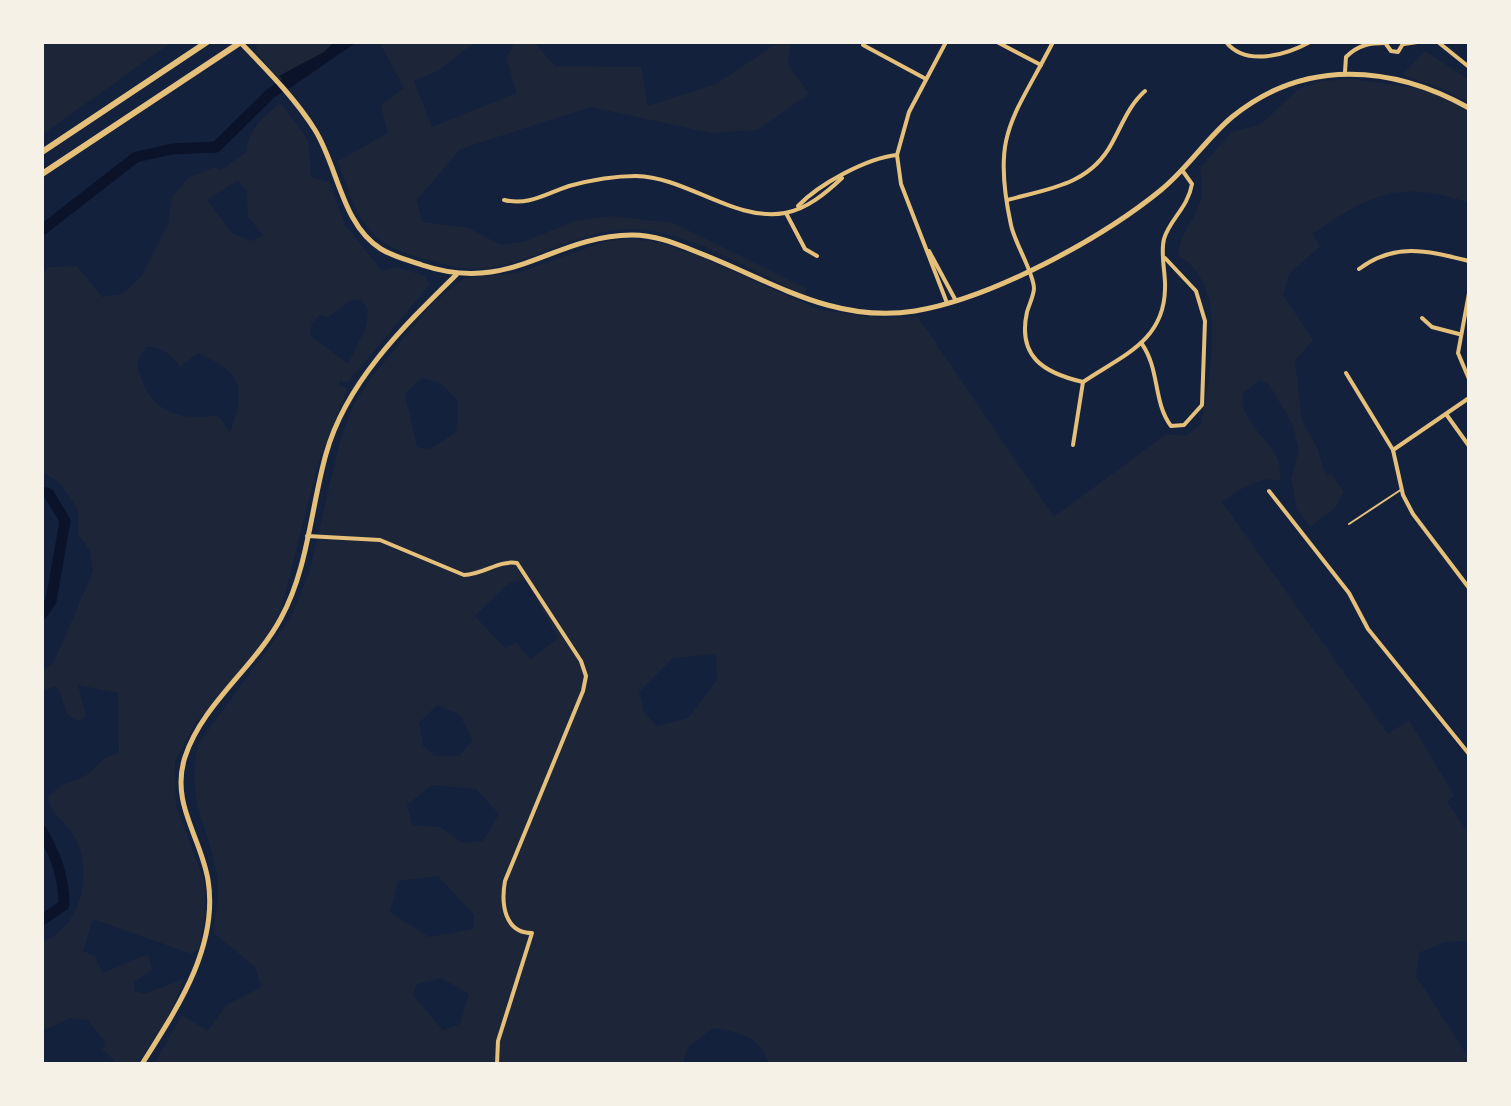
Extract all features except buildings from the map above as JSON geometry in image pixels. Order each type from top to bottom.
[{"type":"highway","points":[[42,152],[207,42]]},
{"type":"highway","points":[[42,174],[240,42]]},
{"type":"main road","points":[[240,42],[295,103],[322,142],[362,231],[381,249],[456,275],[497,272],[596,238],[635,235],[679,245],[804,300],[844,311],[915,311],[956,301],[1027,271],[1131,213],[1182,170],[1245,108],[1284,88],[1345,72],[1410,81],[1469,108]]},
{"type":"main road","points":[[142,1064],[191,982],[204,946],[209,911],[208,879],[186,822],[181,790],[185,758],[202,724],[282,617],[307,536],[326,452],[357,388],[407,324],[456,275]]},
{"type":"street","points":[[946,42],[900,133],[897,155],[901,184],[947,303]]},
{"type":"street","points":[[997,42],[1041,65]]},
{"type":"street","points":[[1053,42],[1007,127],[1000,162],[1011,225],[1034,289],[1025,331],[1028,349],[1052,374],[1083,382],[1142,344],[1165,312],[1164,239],[1192,184],[1182,170]]},
{"type":"street","points":[[1226,42],[1235,51],[1261,57],[1296,49],[1310,42]]},
{"type":"street","points":[[1345,72],[1346,57],[1354,49],[1368,43],[1386,43],[1394,52],[1404,43],[1417,42]]},
{"type":"street","points":[[1438,42],[1469,67]]},
{"type":"street","points":[[863,45],[926,79]]},
{"type":"street","points":[[1007,200],[1064,186],[1092,170],[1108,150],[1135,100],[1145,91]]},
{"type":"street","points":[[504,200],[521,204],[603,177],[639,176],[678,182],[761,214],[786,213],[878,157],[897,155]]},
{"type":"street","points":[[786,213],[805,249],[817,256]]},
{"type":"street","points":[[928,249],[939,263],[956,301]]},
{"type":"street","points":[[1359,269],[1386,253],[1399,250],[1436,253],[1469,261]]},
{"type":"street","points":[[1142,344],[1158,379],[1161,413],[1171,426],[1184,425],[1202,405],[1205,321],[1196,291],[1165,258]]},
{"type":"street","points":[[1469,293],[1459,334],[1458,353],[1469,379]]},
{"type":"street","points":[[1422,318],[1432,327],[1459,334]]},
{"type":"street","points":[[1346,373],[1393,450],[1402,489],[1413,514],[1469,588]]},
{"type":"street","points":[[1073,445],[1083,382]]},
{"type":"street","points":[[1393,450],[1469,398]]},
{"type":"street","points":[[1446,414],[1469,446]]},
{"type":"street","points":[[1269,491],[1349,593],[1368,629],[1469,754]]},
{"type":"street","points":[[307,536],[380,540],[464,575],[480,573],[502,563],[517,563],[584,669],[583,691],[505,881],[503,906],[509,921],[516,929],[532,933],[498,1041],[497,1064]]},
{"type":"lane","points":[[1349,524],[1402,489]]},
{"type":"shaded area","points":[[42,42],[172,42],[42,135]]},
{"type":"shaded area","points":[[257,42],[344,42],[286,87],[256,52]]},
{"type":"shaded area","points":[[334,42],[357,42],[290,88],[279,76],[324,52]]},
{"type":"shaded area","points":[[379,42],[475,42],[439,70],[414,81],[432,127],[517,93],[506,58],[515,42],[534,42],[555,66],[641,67],[648,106],[716,84],[776,44],[790,45],[788,64],[809,94],[757,130],[711,133],[591,107],[460,149],[417,200],[422,222],[468,228],[501,245],[523,242],[575,221],[610,216],[673,223],[806,288],[804,295],[707,248],[647,230],[606,232],[509,264],[481,269],[424,259],[388,244],[375,235],[357,211],[338,161],[388,133],[381,105],[404,88]]},
{"type":"shaded area","points":[[1425,51],[1469,80],[1469,103],[1441,88],[1402,75]]},
{"type":"shaded area","points":[[1351,79],[1424,89],[1469,110],[1469,203],[1425,192],[1387,194],[1351,209],[1313,234],[1320,246],[1289,274],[1283,295],[1313,340],[1295,361],[1302,421],[1317,447],[1326,476],[1331,473],[1344,492],[1335,508],[1310,527],[1297,509],[1291,478],[1299,450],[1293,425],[1268,383],[1259,380],[1243,393],[1243,406],[1276,456],[1280,481],[1258,482],[1222,502],[1388,734],[1409,720],[1454,795],[1447,802],[1469,834],[1469,941],[1444,942],[1419,953],[1416,976],[1469,1058],[1469,1064],[769,1064],[754,1041],[732,1031],[713,1028],[689,1046],[682,1064],[154,1064],[182,1015],[208,1031],[225,1006],[261,987],[255,967],[214,933],[217,877],[196,799],[194,782],[198,744],[290,619],[309,573],[340,441],[353,406],[370,379],[431,305],[464,278],[517,273],[607,241],[632,239],[658,242],[694,254],[820,310],[883,318],[918,317],[1054,517],[1166,434],[1186,436],[1201,424],[1212,349],[1211,309],[1198,274],[1178,254],[1181,241],[1199,206],[1202,184],[1200,168],[1232,132],[1260,125],[1299,89],[1322,81]],"holes":[[[422,378],[441,383],[458,401],[456,432],[430,449],[417,447],[405,394]],[[525,579],[558,638],[531,659],[516,643],[505,648],[475,616],[509,583]],[[716,654],[717,680],[688,718],[657,726],[644,712],[639,692],[673,658]],[[437,705],[459,714],[473,740],[459,756],[435,756],[423,746],[419,723]],[[432,785],[476,789],[499,814],[483,841],[463,843],[440,827],[412,825],[407,805]],[[438,876],[474,915],[473,929],[429,937],[390,912],[398,881]],[[441,978],[469,994],[460,1024],[443,1030],[413,995],[417,984]]]},
{"type":"shaded area","points":[[281,103],[308,140],[311,177],[329,182],[345,225],[382,271],[397,267],[425,276],[430,284],[349,381],[342,383],[341,379],[339,385],[348,388],[318,464],[280,614],[260,646],[195,724],[175,761],[176,806],[204,880],[206,911],[199,948],[192,954],[93,919],[83,951],[95,956],[103,973],[148,954],[152,970],[134,982],[135,991],[144,994],[184,979],[166,1022],[137,1064],[118,1064],[102,1049],[105,1042],[88,1020],[71,1018],[42,1031],[42,942],[56,934],[76,910],[83,879],[79,847],[48,797],[119,753],[118,693],[78,685],[86,716],[79,721],[67,714],[59,690],[53,686],[48,690],[42,689],[42,672],[54,662],[93,571],[90,551],[79,535],[78,510],[61,484],[42,471],[42,274],[50,267],[77,266],[102,297],[122,294],[141,277],[168,224],[172,197],[188,178],[215,167],[221,170],[247,151],[254,130]],"holes":[[[238,180],[247,192],[248,216],[263,236],[250,241],[232,233],[207,200]],[[352,300],[361,300],[368,309],[367,325],[348,364],[310,335],[312,323],[320,315],[328,317]],[[146,347],[151,347],[166,352],[180,367],[198,353],[225,368],[233,376],[239,394],[230,433],[218,415],[188,417],[164,409],[147,391],[137,362]]]},
{"type":"waterway","points":[[42,230],[136,157],[172,149],[216,147],[270,94],[297,76]]},
{"type":"waterway","points":[[42,492],[49,494],[65,521],[51,601],[42,614]]},
{"type":"waterway","points":[[42,831],[58,867],[64,905],[42,920]]}]
